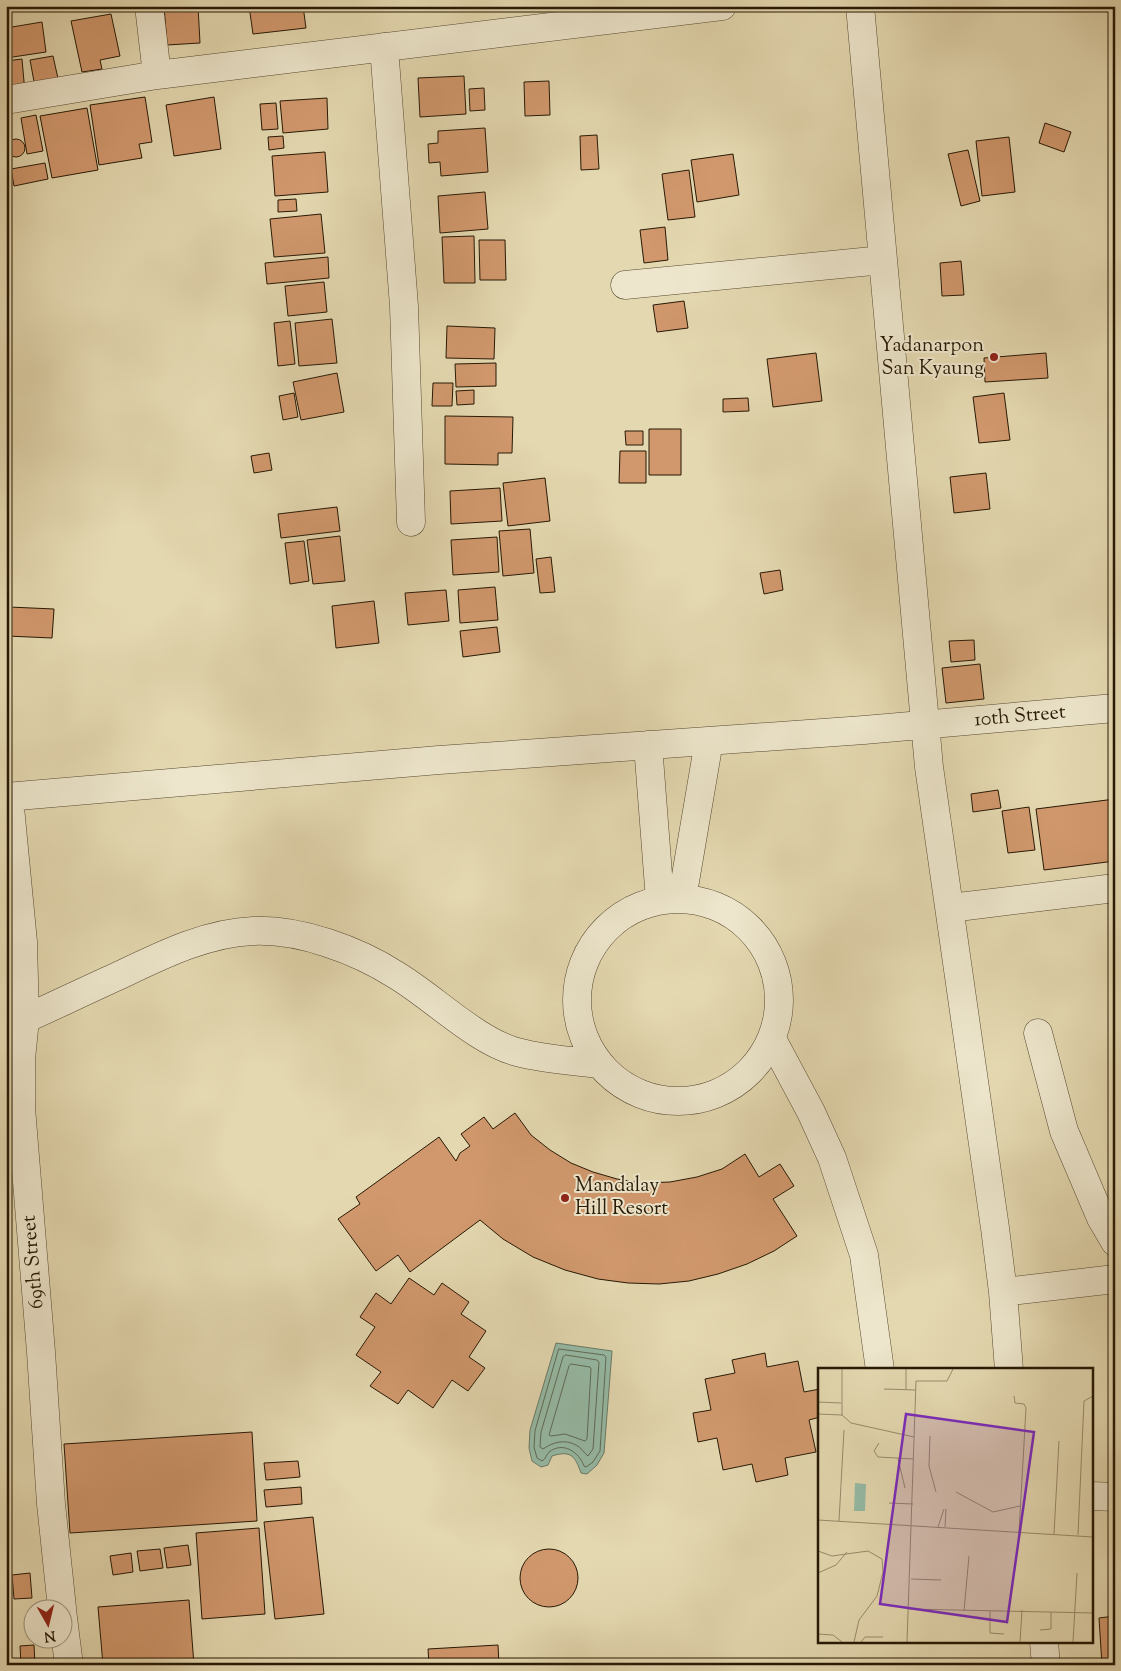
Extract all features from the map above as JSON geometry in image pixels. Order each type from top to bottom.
[{"type":"street","points":[[149,6],[157,75]]},
{"type":"street","points":[[6,100],[157,75],[722,6]]},
{"type":"street","points":[[860,6],[929,767],[1003,1292],[1009,1368]]},
{"type":"street","points":[[384,47],[404,306],[411,522]]},
{"type":"street","points":[[624,285],[883,260]]},
{"type":"street","name":"10th Street","points":[[8,797],[429,761],[925,725],[1115,708]]},
{"type":"street","points":[[671,899],[709,741]]},
{"type":"street","points":[[648,745],[671,899]]},
{"type":"street","name":"69th Street","points":[[8,797],[23,942],[25,1019],[21,1060],[21,1108],[41,1352],[51,1504],[61,1598]]},
{"type":"street","points":[[950,908],[1115,888]]},
{"type":"street","points":[[671,899],[703,902],[724,909],[742,921],[758,936],[770,954],[777,975],[780,996],[778,1018],[772,1039],[762,1058],[752,1069],[730,1087],[710,1097],[686,1101],[661,1100],[638,1093],[617,1081],[599,1064],[586,1044],[578,1021],[576,997],[580,973],[589,951],[604,931],[620,917],[639,906],[671,899]]},
{"type":"street","points":[[25,1019],[184,947],[217,936],[254,931],[290,934],[325,942],[363,957],[396,974],[487,1038],[516,1052],[599,1064]]},
{"type":"street","points":[[1038,1033],[1064,1131],[1101,1218],[1115,1242]]},
{"type":"street","points":[[772,1039],[811,1112],[832,1158],[864,1255],[880,1368]]},
{"type":"street","points":[[1003,1292],[1115,1279]]},
{"type":"street","points":[[1094,1496],[1115,1497]]},
{"type":"street","points":[[1044,1644],[1046,1665]]},
{"type":"street","name":"69th Street","points":[[66,1648],[68,1665]]},
{"type":"water","points":[[556,1343],[612,1351],[604,1453],[597,1465],[587,1474],[581,1473],[577,1462],[568,1454],[552,1456],[548,1465],[541,1467],[532,1461],[529,1448],[530,1430]]},
{"type":"building","points":[[164,6],[198,6],[200,43],[167,45]]},
{"type":"building","points":[[249,6],[303,6],[306,28],[253,34]]},
{"type":"building","points":[[111,14],[120,56],[100,60],[102,69],[82,72],[71,21]]},
{"type":"building","points":[[42,22],[46,52],[6,58],[6,28]]},
{"type":"building","points":[[53,56],[59,83],[35,87],[30,60]]},
{"type":"building","points":[[22,59],[25,93],[6,96],[6,61]]},
{"type":"building","points":[[464,76],[466,114],[420,117],[418,78]]},
{"type":"building","points":[[549,81],[550,115],[525,116],[524,82]]},
{"type":"building","points":[[484,88],[485,110],[470,111],[469,89]]},
{"type":"building","points":[[145,97],[152,142],[139,144],[142,158],[99,165],[90,105]]},
{"type":"building","points":[[214,97],[221,149],[174,156],[166,105]]},
{"type":"building","points":[[327,98],[328,129],[283,133],[280,101]]},
{"type":"building","points":[[276,103],[278,129],[262,130],[260,104]]},
{"type":"building","points":[[87,108],[98,170],[52,178],[40,116]]},
{"type":"building","points":[[36,115],[43,151],[27,154],[21,118]]},
{"type":"building","points":[[1045,123],[1071,132],[1064,152],[1039,143]]},
{"type":"building","points":[[485,128],[488,172],[441,176],[440,162],[429,163],[428,144],[438,143],[438,131]]},
{"type":"building","points":[[597,135],[599,169],[581,170],[580,136]]},
{"type":"building","points":[[283,136],[284,148],[269,150],[268,137]]},
{"type":"building","points":[[1009,137],[1015,192],[982,196],[976,141]]},
{"type":"building","points":[[16,139],[22,142],[25,148],[22,154],[16,157],[10,154],[7,148],[10,142]]},
{"type":"building","points":[[968,150],[980,201],[961,206],[948,154]]},
{"type":"building","points":[[325,152],[328,192],[275,196],[272,156]]},
{"type":"building","points":[[733,154],[739,195],[697,202],[691,160]]},
{"type":"building","points":[[45,163],[48,179],[14,186],[11,169]]},
{"type":"building","points":[[689,170],[695,217],[668,220],[662,174]]},
{"type":"building","points":[[485,192],[488,229],[440,233],[438,196]]},
{"type":"building","points":[[296,199],[297,211],[278,212],[278,200]]},
{"type":"building","points":[[321,214],[325,253],[274,257],[270,219]]},
{"type":"building","points":[[665,227],[668,260],[644,263],[640,230]]},
{"type":"building","points":[[474,236],[475,283],[444,283],[442,237]]},
{"type":"building","points":[[479,240],[505,240],[506,280],[480,280]]},
{"type":"building","points":[[328,257],[329,278],[267,284],[265,263]]},
{"type":"building","points":[[961,261],[964,295],[942,296],[940,263]]},
{"type":"building","points":[[324,282],[327,312],[288,316],[285,286]]},
{"type":"building","points":[[684,301],[688,328],[657,332],[653,305]]},
{"type":"building","points":[[332,319],[337,363],[299,366],[295,323]]},
{"type":"building","points":[[290,321],[295,364],[278,366],[274,323]]},
{"type":"building","points":[[447,326],[495,328],[494,359],[446,358]]},
{"type":"building","points":[[816,353],[822,401],[773,407],[767,359]]},
{"type":"building","points":[[1046,353],[1048,378],[985,382],[984,358]]},
{"type":"building","points":[[496,363],[496,386],[456,387],[455,364]]},
{"type":"building","points":[[337,373],[344,412],[301,420],[293,382]]},
{"type":"building","points":[[433,383],[453,383],[452,406],[432,406]]},
{"type":"building","points":[[474,390],[474,404],[457,405],[456,391]]},
{"type":"building","points":[[294,393],[298,417],[283,420],[279,396]]},
{"type":"building","points":[[1004,393],[1010,440],[979,443],[973,397]]},
{"type":"building","points":[[748,398],[749,411],[723,412],[723,399]]},
{"type":"building","points":[[445,416],[513,417],[512,453],[498,453],[498,465],[445,464]]},
{"type":"building","points":[[649,429],[681,429],[681,475],[649,475]]},
{"type":"building","points":[[625,431],[643,431],[643,445],[626,445]]},
{"type":"building","points":[[620,451],[646,451],[646,483],[619,483]]},
{"type":"building","points":[[269,453],[272,470],[254,473],[251,456]]},
{"type":"building","points":[[986,473],[990,509],[954,513],[950,477]]},
{"type":"building","points":[[545,478],[550,521],[508,526],[503,483]]},
{"type":"building","points":[[500,488],[502,521],[451,524],[450,491]]},
{"type":"building","points":[[337,507],[340,531],[281,538],[278,514]]},
{"type":"building","points":[[530,529],[534,573],[503,576],[499,531]]},
{"type":"building","points":[[340,536],[345,581],[313,584],[307,540]]},
{"type":"building","points":[[497,537],[499,572],[453,575],[451,540]]},
{"type":"building","points":[[304,541],[309,581],[290,584],[285,543]]},
{"type":"building","points":[[551,557],[555,592],[540,593],[536,559]]},
{"type":"building","points":[[780,570],[783,590],[764,594],[760,573]]},
{"type":"building","points":[[495,587],[498,620],[460,623],[458,590]]},
{"type":"building","points":[[446,590],[449,621],[408,625],[405,593]]},
{"type":"building","points":[[374,601],[379,643],[336,648],[332,606]]},
{"type":"building","points":[[9,607],[54,609],[52,638],[7,636]]},
{"type":"building","points":[[497,627],[500,652],[463,657],[460,631]]},
{"type":"building","points":[[974,640],[975,660],[951,662],[949,641]]},
{"type":"building","points":[[980,664],[984,699],[946,703],[942,668]]},
{"type":"building","points":[[998,790],[1001,808],[973,812],[971,794]]},
{"type":"building","points":[[1115,799],[1115,861],[1044,870],[1036,809]]},
{"type":"building","points":[[1029,807],[1035,850],[1008,853],[1002,811]]},
{"type":"building","name":"Mandalay Hill Resort","points":[[515,1113],[531,1135],[550,1150],[571,1163],[617,1179],[643,1183],[670,1182],[697,1177],[722,1169],[745,1154],[759,1177],[780,1164],[794,1186],[773,1199],[797,1236],[774,1251],[747,1264],[718,1274],[689,1281],[659,1284],[628,1283],[598,1279],[565,1270],[533,1257],[503,1239],[480,1220],[410,1272],[398,1255],[376,1271],[338,1219],[360,1204],[356,1197],[439,1137],[456,1161],[460,1153],[470,1146],[461,1134],[484,1117],[493,1129]]},
{"type":"building","points":[[409,1278],[434,1295],[442,1283],[469,1302],[461,1314],[486,1331],[469,1357],[485,1368],[468,1391],[452,1380],[433,1408],[408,1390],[398,1404],[370,1386],[381,1372],[356,1355],[375,1327],[360,1317],[376,1293],[391,1304]]},
{"type":"building","points":[[765,1353],[767,1367],[798,1361],[804,1392],[818,1389],[818,1418],[809,1420],[816,1452],[785,1458],[788,1475],[756,1482],[752,1464],[723,1470],[717,1438],[698,1442],[693,1413],[711,1410],[705,1379],[735,1373],[732,1360]]},
{"type":"building","points":[[252,1432],[257,1521],[70,1533],[64,1444]]},
{"type":"building","points":[[298,1461],[300,1477],[266,1480],[264,1463]]},
{"type":"building","points":[[301,1487],[302,1504],[266,1507],[264,1490]]},
{"type":"building","points":[[313,1517],[324,1614],[275,1619],[264,1522]]},
{"type":"building","points":[[259,1528],[265,1614],[202,1619],[196,1533]]},
{"type":"building","points":[[188,1545],[191,1565],[167,1568],[164,1548]]},
{"type":"building","points":[[160,1549],[163,1568],[140,1571],[137,1551]]},
{"type":"building","points":[[549,1549],[560,1551],[573,1562],[578,1578],[576,1589],[565,1602],[549,1607],[538,1605],[525,1594],[520,1578],[522,1567],[533,1554]]},
{"type":"building","points":[[131,1553],[133,1572],[113,1575],[110,1556]]},
{"type":"building","points":[[30,1573],[32,1598],[14,1599],[12,1575]]},
{"type":"building","points":[[189,1600],[194,1665],[103,1665],[98,1607]]},
{"type":"building","points":[[1115,1616],[1115,1665],[1102,1665],[1099,1618]]},
{"type":"building","points":[[498,1645],[499,1665],[429,1665],[428,1649]]},
{"type":"building","points":[[20,1646],[22,1646],[22,1648],[34,1648],[35,1665],[21,1665]]},
{"type":"place","name":"Yadanarpon San Kyaung","points":[[994,357]]},
{"type":"place","name":"Mandalay Hill Resort","points":[[565,1198]]}]
